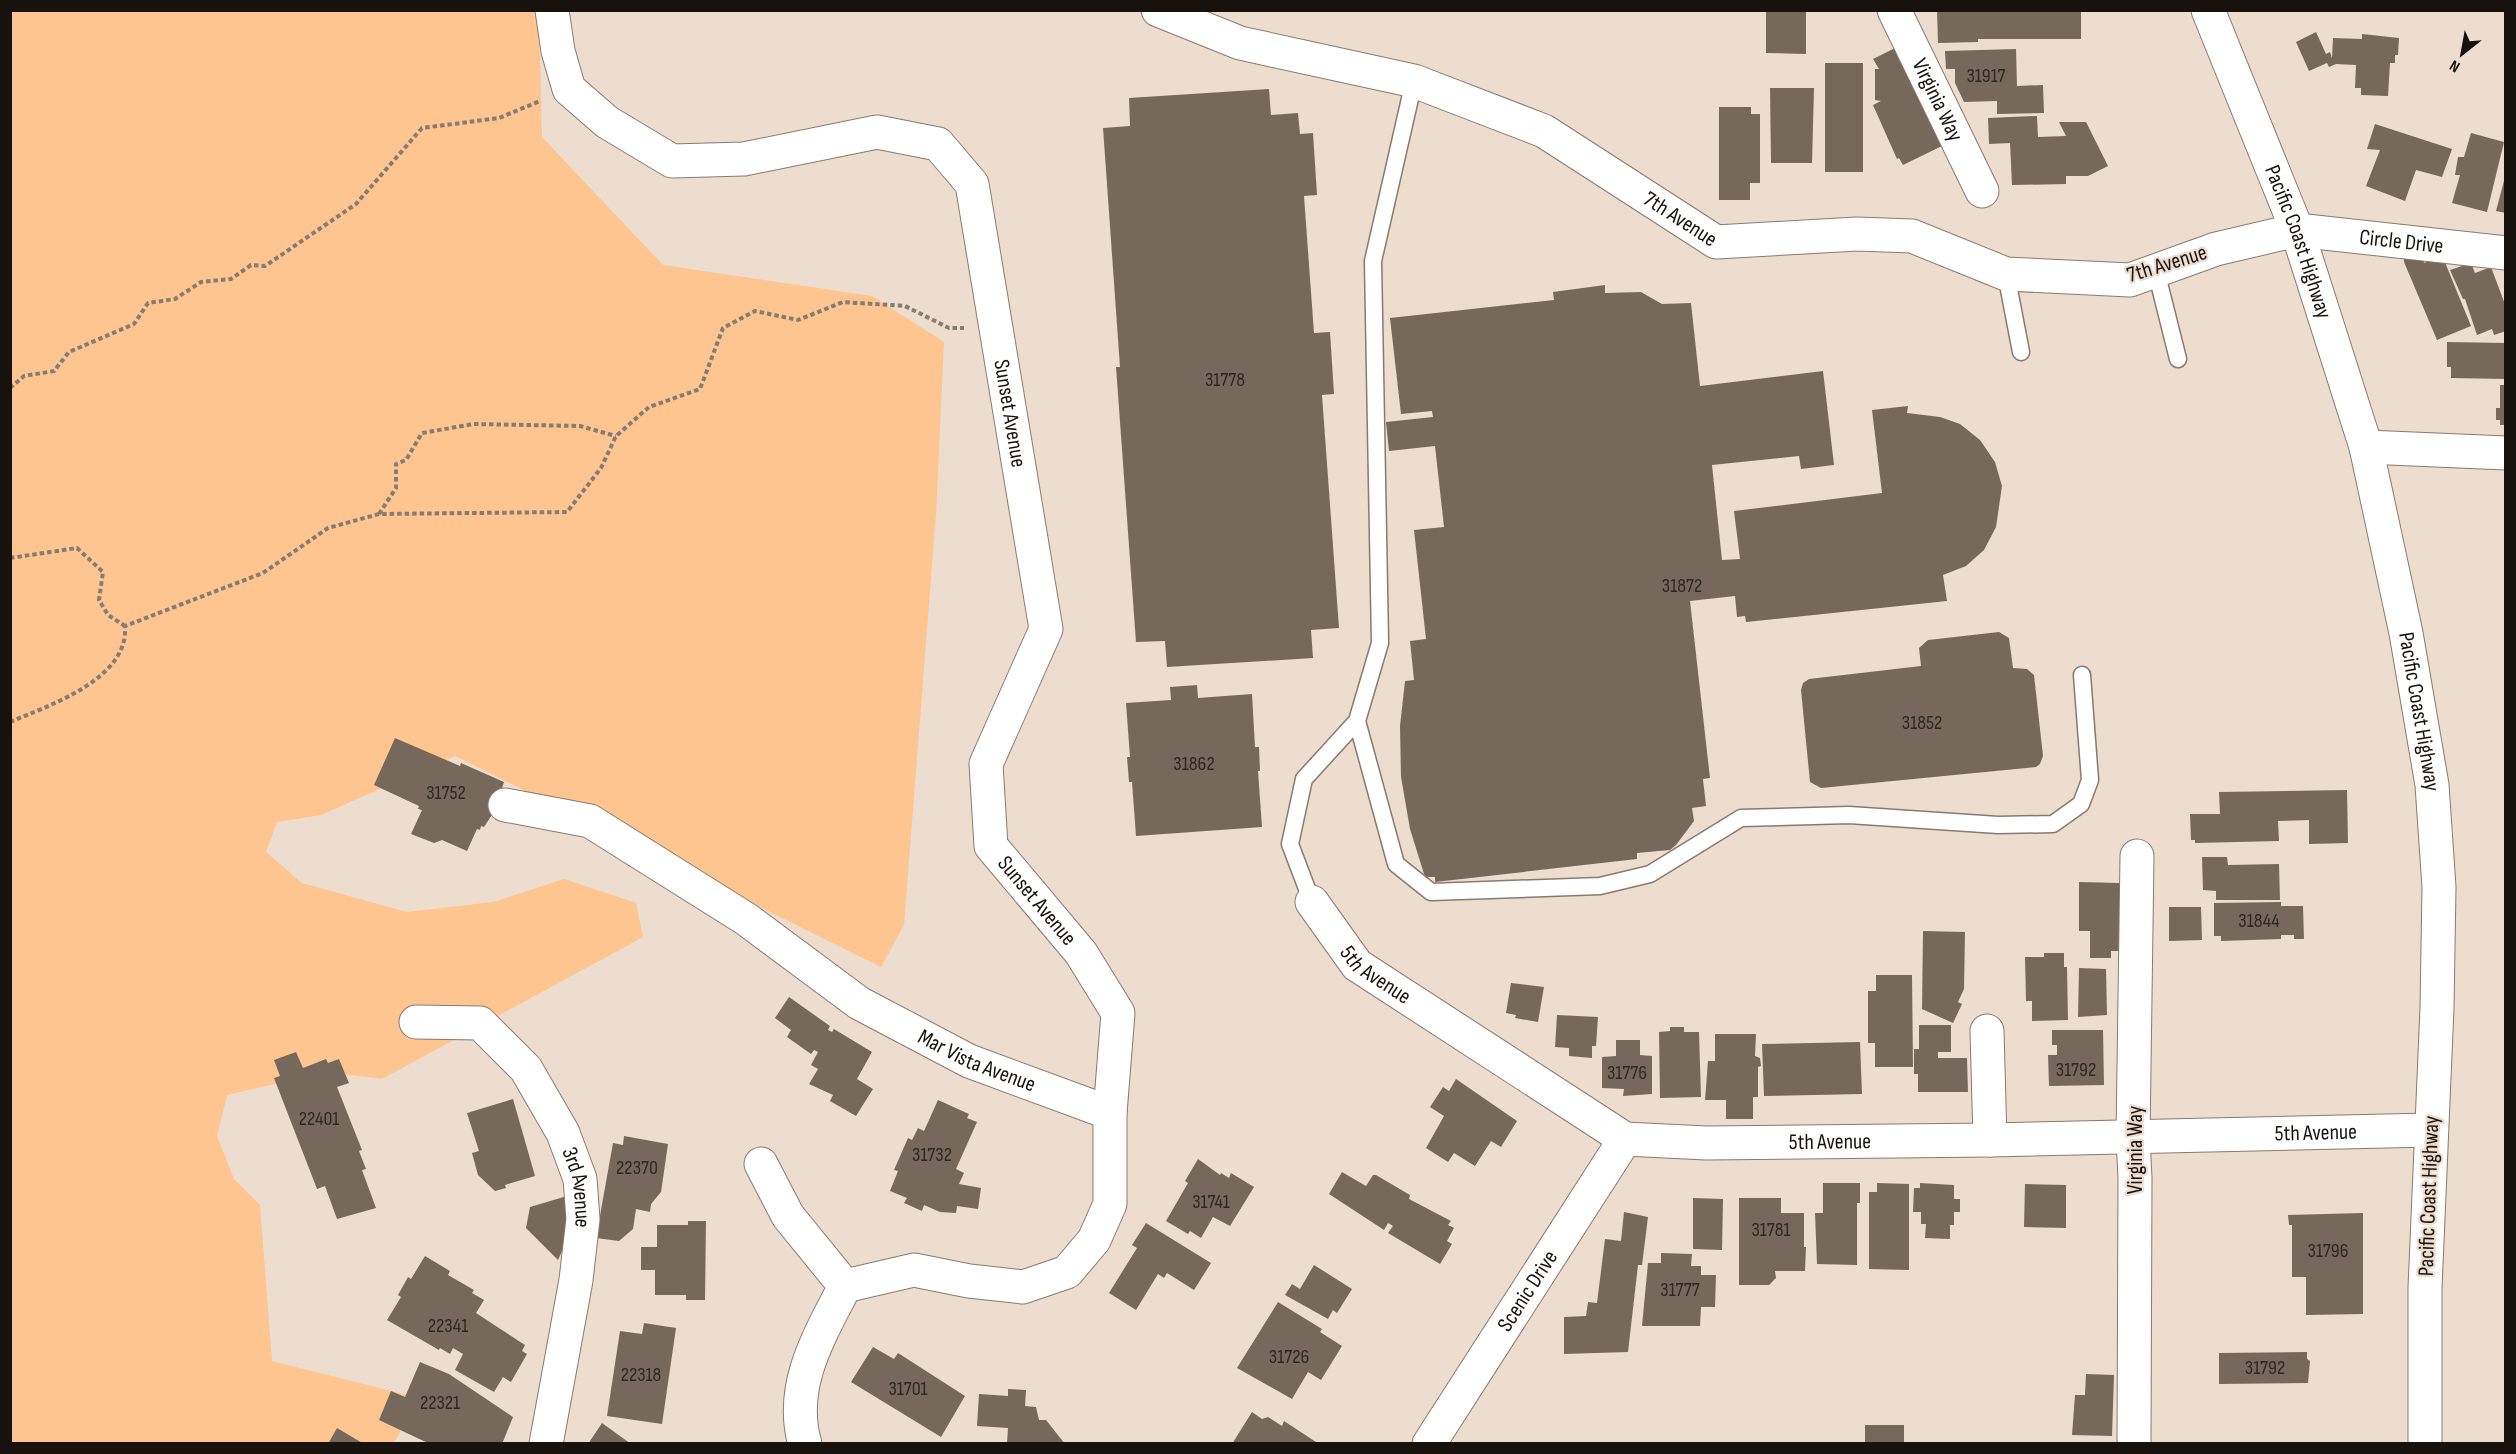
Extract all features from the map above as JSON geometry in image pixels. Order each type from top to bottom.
[{"type":"main road","points":[[552,10],[558,51],[569,89]]},
{"type":"main road","name":"7th Avenue","points":[[1158,10],[1240,43],[1414,81],[1544,132],[1716,242],[1857,234],[1912,236],[2006,274],[2130,280],[2216,249],[2297,230]]},
{"type":"main road","name":"Virginia Way","points":[[1894,10],[1982,191]]},
{"type":"main road","name":"Pacific Coast Highway","points":[[2208,10],[2297,230],[2366,447],[2406,633],[2432,785],[2439,887],[2437,1008],[2425,1288],[2425,1443]]},
{"type":"main road","name":"Sunset Avenue","points":[[569,89],[607,122],[672,161],[744,159],[877,132],[938,144],[972,184],[1046,629],[986,764],[991,846],[1081,953],[1118,1013],[1110,1113]]},
{"type":"main road","name":"Circle Drive","points":[[2297,230],[2505,253]]},
{"type":"main road","points":[[2366,447],[2505,453]]},
{"type":"main road","name":"Mar Vista Avenue","points":[[505,804],[590,821],[746,919],[859,1003],[969,1061],[1110,1113]]},
{"type":"main road","name":"Virginia Way","points":[[2133,1443],[2135,1178],[2133,1138],[2137,856]]},
{"type":"main road","name":"5th Avenue","points":[[1312,902],[1357,966],[1625,1139],[1706,1143],[1990,1140],[2431,1130]]},
{"type":"main road","name":"3rd Avenue","points":[[416,1022],[480,1023],[526,1069],[563,1133],[580,1179],[583,1219],[576,1280],[546,1443]]},
{"type":"main road","points":[[1987,1031],[1990,1140]]},
{"type":"main road","points":[[845,1286],[914,1270],[969,1281],[1023,1287],[1066,1272],[1094,1240],[1110,1204],[1110,1113]]},
{"type":"main road","name":"Scenic Drive","points":[[1429,1443],[1625,1139]]},
{"type":"main road","points":[[761,1164],[788,1215],[845,1286]]},
{"type":"main road","points":[[805,1443],[800,1404],[808,1359],[845,1286]]},
{"type":"lane","points":[[1312,902],[1290,844],[1304,779],[1357,721],[1380,643],[1373,261],[1414,81]]},
{"type":"lane","points":[[2156,272],[2178,359]]},
{"type":"lane","points":[[2006,274],[2021,352]]},
{"type":"lane","points":[[1357,721],[1396,864],[1431,892],[1600,886],[1650,874],[1741,818],[1849,815],[1998,825],[2053,824],[2081,804],[2090,780],[2082,675]]},
{"type":"path","points":[[10,388],[24,376],[54,371],[69,352],[134,324],[148,303],[175,299],[201,282],[231,279],[251,265],[265,267],[356,204],[422,128],[499,118],[569,89]]},
{"type":"path","points":[[125,626],[264,573],[328,528],[379,514],[567,512],[601,468],[616,436],[649,407],[700,389],[723,328],[755,311],[798,320],[843,302],[905,306],[949,328],[996,328]]},
{"type":"path","points":[[379,514],[396,488],[396,464],[406,460],[422,433],[474,424],[556,425],[580,426],[616,436]]},
{"type":"path","points":[[10,558],[77,548],[103,572],[99,600],[108,615],[125,626]]},
{"type":"path","points":[[10,723],[66,698],[112,668],[126,638],[125,626]]},
{"type":"shaded area","points":[[10,11],[539,11],[542,137],[663,265],[872,296],[944,342],[936,514],[904,925],[881,967],[455,756],[321,815],[277,822],[266,852],[302,883],[407,912],[493,902],[564,879],[636,903],[643,937],[382,1079],[326,1072],[227,1095],[217,1136],[234,1179],[260,1205],[272,1361],[419,1398],[394,1443],[11,1443]]},
{"type":"building","points":[[1937,10],[2081,10],[2081,39],[1978,39],[1978,42],[1938,43]]},
{"type":"building","points":[[1766,11],[1806,12],[1806,54],[1766,53]]},
{"type":"building","points":[[2316,32],[2326,54],[2330,52],[2332,58],[2333,38],[2362,39],[2362,34],[2399,38],[2398,55],[2395,55],[2395,63],[2390,63],[2388,96],[2361,95],[2361,88],[2355,88],[2356,65],[2336,64],[2329,67],[2327,63],[2309,71],[2296,42]]},
{"type":"building","points":[[1899,46],[1946,144],[1903,165],[1899,158],[1897,159],[1873,105],[1881,101],[1875,100],[1875,69],[1879,69],[1873,59]]},
{"type":"building","points":[[2016,49],[2017,86],[2043,85],[2044,113],[1997,114],[1997,101],[1964,102],[1955,83],[1955,69],[1946,69],[1945,51]]},
{"type":"building","points":[[1825,63],[1863,63],[1863,172],[1825,172]]},
{"type":"building","points":[[1770,88],[1814,88],[1812,163],[1771,163]]},
{"type":"building","points":[[1269,89],[1271,115],[1298,113],[1300,134],[1313,133],[1317,195],[1304,196],[1314,333],[1330,332],[1334,394],[1322,395],[1339,628],[1311,630],[1313,658],[1167,667],[1165,641],[1136,642],[1116,367],[1120,367],[1103,128],[1130,126],[1129,98]]},
{"type":"building","points":[[1719,107],[1751,107],[1751,114],[1760,114],[1760,183],[1750,183],[1750,200],[1719,200]]},
{"type":"building","points":[[2037,116],[2038,137],[2066,136],[2059,122],[2086,122],[2108,166],[2088,176],[2066,176],[2066,184],[2012,185],[2010,143],[1989,144],[1988,118]]},
{"type":"building","points":[[2375,124],[2452,149],[2442,177],[2416,170],[2405,201],[2366,186],[2380,150],[2367,149]]},
{"type":"building","points":[[2471,133],[2504,142],[2487,212],[2452,203],[2460,175],[2455,175],[2458,157],[2464,157]]},
{"type":"building","points":[[2506,177],[2506,213],[2496,211]]},
{"type":"building","points":[[2442,255],[2471,326],[2437,340],[2404,258],[2423,259],[2424,263]]},
{"type":"building","points":[[2471,263],[2475,273],[2491,267],[2506,307],[2506,331],[2494,335],[2492,329],[2477,335],[2465,299],[2450,270]]},
{"type":"building","points":[[1605,285],[1605,293],[1641,292],[1662,304],[1691,303],[1700,386],[1823,371],[1834,465],[1801,469],[1799,456],[1712,465],[1722,560],[1740,559],[1734,511],[1882,493],[1872,410],[1908,406],[1907,413],[1940,417],[1960,424],[1980,440],[1995,462],[2002,486],[1996,527],[1984,550],[1966,566],[1943,575],[1947,601],[1746,622],[1745,616],[1737,617],[1735,596],[1690,601],[1710,778],[1703,779],[1706,806],[1692,808],[1694,821],[1676,845],[1670,850],[1637,853],[1637,859],[1435,882],[1435,877],[1425,877],[1410,829],[1401,777],[1400,726],[1405,681],[1414,680],[1410,641],[1426,639],[1414,530],[1444,527],[1435,446],[1389,451],[1386,422],[1433,417],[1432,411],[1401,414],[1390,318],[1554,300],[1553,292]]},
{"type":"building","points":[[2447,342],[2506,343],[2506,379],[2451,378],[2451,367],[2447,367]]},
{"type":"building","points":[[2500,385],[2506,385],[2506,425],[2500,425],[2500,420],[2496,420],[2496,408],[2500,408]]},
{"type":"building","points":[[1999,632],[2009,638],[2013,668],[2027,669],[2034,675],[2043,756],[2040,764],[2036,767],[1821,788],[1810,782],[1801,690],[1803,683],[1809,679],[1921,666],[1919,648],[1928,640]]},
{"type":"building","points":[[1197,685],[1198,698],[1252,694],[1255,747],[1259,747],[1260,771],[1258,771],[1262,827],[1136,836],[1132,782],[1129,782],[1127,757],[1130,757],[1126,703],[1171,700],[1170,687]]},
{"type":"building","points":[[395,738],[504,782],[495,810],[484,827],[477,829],[467,851],[442,840],[434,843],[411,834],[422,810],[418,809],[419,806],[374,785]]},
{"type":"building","points":[[2347,790],[2348,843],[2309,844],[2309,820],[2278,821],[2279,841],[2195,843],[2195,840],[2191,840],[2190,814],[2220,814],[2219,792]]},
{"type":"building","points":[[2202,857],[2227,857],[2228,865],[2279,864],[2280,900],[2216,900],[2216,891],[2203,890]]},
{"type":"building","points":[[2079,882],[2120,883],[2119,951],[2111,951],[2111,958],[2090,958],[2090,931],[2079,931]]},
{"type":"building","points":[[2281,902],[2281,906],[2303,906],[2304,939],[2294,939],[2294,935],[2281,935],[2281,939],[2221,941],[2221,936],[2214,936],[2214,903]]},
{"type":"building","points":[[2169,907],[2201,907],[2202,940],[2169,941]]},
{"type":"building","points":[[1923,931],[1965,932],[1964,989],[1958,1002],[1962,1004],[1953,1023],[1922,1009]]},
{"type":"building","points":[[2044,953],[2064,953],[2064,967],[2067,967],[2068,1020],[2032,1021],[2032,1001],[2026,1001],[2025,957],[2044,957]]},
{"type":"building","points":[[2079,968],[2106,969],[2107,1015],[2078,1017]]},
{"type":"building","points":[[1876,975],[1912,975],[1913,1067],[1875,1067],[1875,1043],[1868,1043],[1868,991],[1876,991]]},
{"type":"building","points":[[1511,983],[1544,987],[1538,1022],[1515,1018],[1516,1015],[1506,1013]]},
{"type":"building","points":[[789,997],[830,1026],[828,1030],[832,1032],[834,1029],[872,1052],[857,1079],[873,1089],[856,1116],[830,1101],[833,1095],[809,1084],[818,1069],[811,1065],[818,1052],[814,1050],[811,1054],[787,1037],[791,1030],[775,1018]]},
{"type":"building","points":[[1557,1015],[1598,1017],[1596,1046],[1592,1046],[1592,1058],[1569,1056],[1569,1048],[1555,1047]]},
{"type":"building","points":[[1919,1025],[1951,1025],[1951,1052],[1938,1052],[1938,1058],[1967,1058],[1968,1092],[1918,1092],[1918,1074],[1914,1074],[1914,1049],[1919,1049]]},
{"type":"building","points":[[1670,1027],[1684,1027],[1684,1032],[1699,1032],[1701,1097],[1660,1098],[1659,1032],[1670,1031]]},
{"type":"building","points":[[2052,1030],[2103,1030],[2104,1085],[2049,1086],[2048,1055],[2057,1055],[2057,1045],[2052,1045]]},
{"type":"building","points":[[1715,1034],[1756,1034],[1755,1056],[1760,1058],[1761,1066],[1758,1067],[1758,1097],[1753,1097],[1753,1119],[1726,1119],[1726,1100],[1705,1100],[1708,1061],[1715,1061]]},
{"type":"building","points":[[1616,1040],[1640,1040],[1640,1055],[1652,1056],[1652,1094],[1623,1096],[1624,1089],[1602,1088],[1602,1057],[1616,1056]]},
{"type":"building","points":[[1860,1042],[1862,1094],[1764,1096],[1762,1044]]},
{"type":"building","points":[[296,1052],[303,1068],[326,1059],[328,1063],[339,1059],[349,1083],[337,1087],[362,1150],[359,1151],[366,1169],[362,1170],[376,1208],[337,1219],[325,1186],[317,1189],[274,1078],[280,1076],[274,1060]]},
{"type":"building","points":[[1456,1079],[1517,1121],[1501,1147],[1491,1141],[1475,1166],[1454,1153],[1448,1162],[1426,1148],[1444,1116],[1430,1107],[1443,1087],[1449,1091]]},
{"type":"building","points":[[513,1099],[535,1176],[505,1185],[506,1188],[495,1191],[478,1175],[472,1153],[479,1151],[467,1113]]},
{"type":"building","points":[[938,1100],[969,1114],[967,1118],[977,1122],[956,1169],[964,1173],[959,1184],[981,1188],[978,1209],[957,1206],[956,1213],[940,1212],[924,1205],[922,1211],[904,1203],[907,1198],[890,1191],[898,1171],[894,1170],[908,1138],[912,1140],[918,1128],[924,1131]]},
{"type":"building","points":[[624,1136],[668,1144],[661,1192],[651,1204],[650,1212],[636,1209],[633,1229],[619,1241],[596,1238],[613,1143],[623,1145]]},
{"type":"building","points":[[1198,1159],[1220,1175],[1221,1173],[1229,1178],[1231,1173],[1254,1187],[1230,1226],[1213,1217],[1201,1238],[1190,1231],[1188,1234],[1166,1221],[1188,1183],[1185,1181]]},
{"type":"building","points":[[1342,1172],[1366,1186],[1373,1175],[1376,1175],[1410,1195],[1409,1199],[1451,1221],[1448,1225],[1454,1228],[1447,1241],[1452,1244],[1440,1264],[1388,1233],[1393,1226],[1388,1223],[1384,1230],[1329,1194]]},
{"type":"building","points":[[1823,1183],[1860,1183],[1860,1203],[1857,1203],[1857,1265],[1817,1264],[1815,1213],[1823,1213]]},
{"type":"building","points":[[1877,1183],[1909,1184],[1909,1270],[1869,1269],[1869,1192],[1877,1192]]},
{"type":"building","points":[[1920,1183],[1954,1185],[1954,1199],[1960,1199],[1960,1212],[1954,1212],[1954,1225],[1950,1225],[1950,1239],[1925,1238],[1926,1224],[1921,1224],[1921,1212],[1913,1212],[1914,1188],[1920,1188]]},
{"type":"building","points":[[2025,1184],[2066,1185],[2066,1228],[2024,1227]]},
{"type":"building","points":[[567,1196],[571,1231],[558,1260],[526,1228],[530,1207]]},
{"type":"building","points":[[1693,1198],[1723,1199],[1722,1250],[1693,1249]]},
{"type":"building","points":[[1739,1198],[1781,1198],[1781,1213],[1804,1213],[1805,1271],[1775,1271],[1776,1278],[1769,1285],[1739,1285]]},
{"type":"building","points":[[1624,1212],[1648,1217],[1642,1265],[1638,1265],[1628,1352],[1564,1354],[1564,1317],[1586,1316],[1588,1302],[1597,1303],[1605,1239],[1621,1241]]},
{"type":"building","points":[[2363,1213],[2363,1314],[2306,1315],[2306,1277],[2292,1277],[2292,1225],[2289,1225],[2288,1215]]},
{"type":"building","points":[[688,1221],[706,1221],[705,1300],[686,1300],[686,1295],[655,1295],[655,1270],[641,1270],[641,1247],[657,1247],[657,1225],[688,1225]]},
{"type":"building","points":[[1146,1223],[1211,1263],[1194,1290],[1167,1273],[1164,1278],[1158,1274],[1136,1310],[1109,1293],[1137,1248],[1132,1245]]},
{"type":"building","points":[[1661,1253],[1692,1254],[1691,1266],[1701,1266],[1701,1275],[1716,1275],[1715,1307],[1701,1307],[1700,1326],[1642,1326],[1648,1263],[1661,1263]]},
{"type":"building","points":[[425,1256],[450,1271],[448,1275],[474,1290],[472,1293],[484,1300],[476,1313],[525,1345],[522,1351],[527,1354],[511,1382],[503,1377],[494,1392],[455,1370],[463,1354],[453,1348],[450,1354],[440,1348],[439,1350],[387,1320],[401,1297],[398,1295],[408,1277],[411,1279]]},
{"type":"building","points":[[1314,1265],[1352,1289],[1337,1313],[1333,1310],[1328,1319],[1285,1295],[1292,1284],[1300,1289]]},
{"type":"building","points":[[1278,1302],[1322,1329],[1320,1332],[1342,1346],[1321,1380],[1308,1372],[1292,1399],[1237,1368]]},
{"type":"building","points":[[644,1323],[676,1328],[662,1424],[607,1416],[620,1331],[642,1334]]},
{"type":"building","points":[[873,1347],[894,1359],[898,1353],[965,1396],[941,1437],[851,1382]]},
{"type":"building","points":[[2307,1352],[2307,1359],[2310,1361],[2308,1383],[2219,1384],[2219,1353]]},
{"type":"building","points":[[420,1362],[449,1374],[513,1417],[502,1444],[430,1444],[379,1420],[391,1391],[405,1397]]},
{"type":"building","points":[[2086,1374],[2114,1375],[2112,1436],[2072,1435],[2075,1395],[2085,1395]]},
{"type":"building","points":[[1008,1389],[1026,1390],[1025,1406],[1036,1407],[1039,1420],[1046,1420],[1065,1444],[1007,1444],[1008,1428],[977,1426],[979,1394],[1008,1396]]},
{"type":"building","points":[[1252,1412],[1262,1419],[1268,1417],[1282,1426],[1284,1421],[1319,1444],[1232,1444]]},
{"type":"building","points":[[602,1423],[631,1444],[588,1444]]},
{"type":"building","points":[[1865,1425],[1904,1425],[1904,1444],[1865,1444]]},
{"type":"building","points":[[337,1428],[364,1444],[328,1444]]}]
